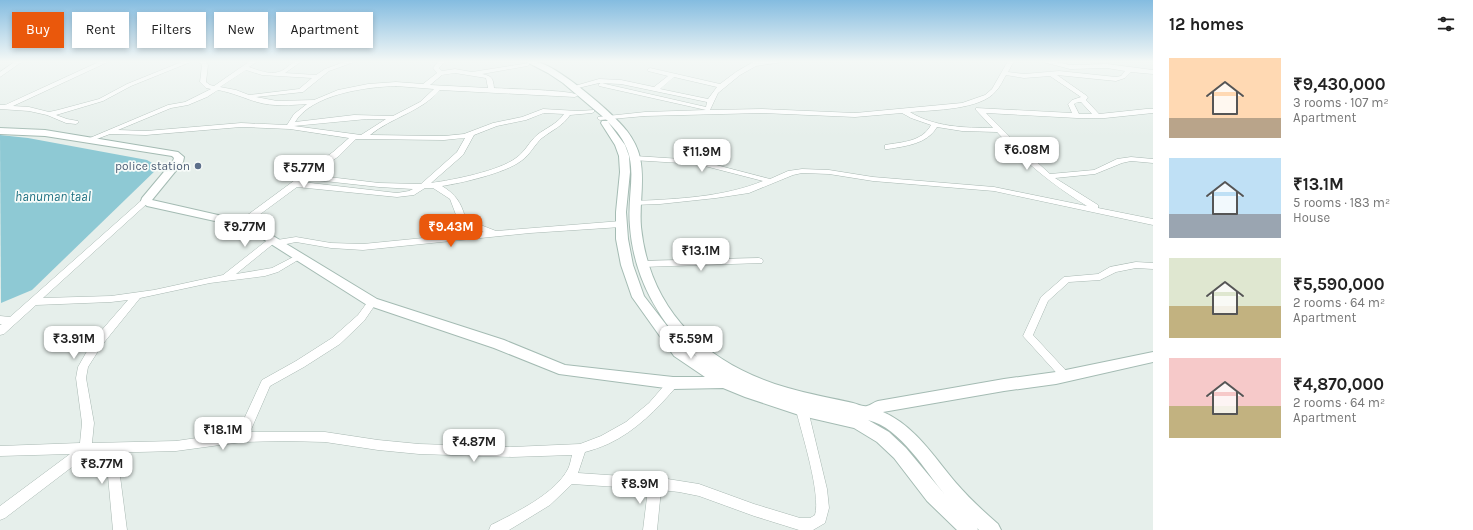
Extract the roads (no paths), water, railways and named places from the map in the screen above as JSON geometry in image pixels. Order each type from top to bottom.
[{"type":"street","points":[[2,107],[52,86]]},
{"type":"street","points":[[49,114],[94,103],[130,86]]},
{"type":"street","points":[[207,86],[234,91],[259,101],[315,102]]},
{"type":"street","points":[[87,141],[170,106],[186,104],[206,96],[220,86]]},
{"type":"street","points":[[248,97],[298,92],[308,86]]},
{"type":"street","points":[[290,126],[299,112],[315,102],[356,88],[376,86]]},
{"type":"street","points":[[420,86],[438,88],[574,91],[585,86]]},
{"type":"street","points":[[563,86],[574,91],[628,139],[635,158],[637,185],[635,228],[642,264],[652,291],[674,324],[694,347],[719,366],[755,384],[863,417],[900,453],[933,495],[969,530]]},
{"type":"street","points":[[602,86],[709,111]]},
{"type":"street","points":[[640,86],[709,101]]},
{"type":"street","points":[[656,89],[660,86]]},
{"type":"street","points":[[709,111],[709,101],[722,86]]},
{"type":"street","points":[[290,126],[354,138],[444,138],[471,134],[495,124],[524,119],[543,111],[600,115],[709,111],[779,111],[855,115],[971,104],[987,96],[997,86]]},
{"type":"street","points":[[1069,86],[1085,97],[1082,99]]},
{"type":"street","points":[[363,138],[373,128],[422,103],[438,88]]},
{"type":"street","points":[[1077,116],[1071,104],[1082,99]]},
{"type":"street","points":[[1082,99],[1097,116]]},
{"type":"street","points":[[971,104],[980,111],[1015,147],[1049,176],[1069,191],[1102,211]]},
{"type":"street","points":[[2,107],[49,114],[66,121],[76,122]]},
{"type":"street","points":[[904,111],[916,119],[935,124],[960,129],[999,130]]},
{"type":"street","points":[[980,111],[1019,111],[1077,116],[1097,116],[1153,111]]},
{"type":"street","points":[[305,177],[423,186],[476,176],[505,167],[523,157],[532,143],[547,130],[560,123],[568,113]]},
{"type":"street","points":[[600,115],[620,144],[624,156],[625,172],[621,224],[627,265],[638,297],[679,352],[724,382],[750,393],[802,410],[887,421],[903,432],[919,448],[964,504],[992,530]]},
{"type":"street","points":[[110,132],[146,133],[241,126],[290,126],[344,117],[371,116],[392,118]]},
{"type":"street","points":[[888,147],[923,138],[929,135],[935,124]]},
{"type":"street","points":[[0,131],[45,133],[87,141],[167,152],[179,157],[178,162],[146,201],[0,331]]},
{"type":"street","points":[[295,184],[396,195],[411,193],[423,186],[460,153],[471,134]]},
{"type":"street","points":[[240,224],[336,154],[354,138]]},
{"type":"street","points":[[635,158],[697,162],[722,167],[771,181]]},
{"type":"street","points":[[1049,176],[1095,172],[1120,161],[1131,159],[1153,161]]},
{"type":"street","points":[[636,203],[716,196],[746,191],[791,173],[802,171],[829,172],[873,179],[994,189],[1153,222]]},
{"type":"street","points":[[434,185],[447,192],[457,201],[461,218],[475,226],[496,233]]},
{"type":"street","points":[[146,201],[151,204],[240,224],[256,230],[372,302],[499,344],[564,370],[673,383],[724,382],[743,378]]},
{"type":"street","points":[[226,277],[274,241],[300,239],[344,247],[363,247],[496,233],[621,224]]},
{"type":"street","points":[[32,302],[111,299],[137,296],[226,277],[265,273],[275,270],[299,256]]},
{"type":"street","points":[[642,264],[759,261]]},
{"type":"street","points":[[1066,376],[1028,336],[1044,299],[1067,278],[1100,277],[1113,269],[1136,266],[1153,266]]},
{"type":"street","points":[[120,530],[114,476],[110,467],[97,459],[91,449],[81,378],[83,367],[98,342],[137,296]]},
{"type":"street","points":[[242,437],[266,383],[300,364],[336,341],[361,318],[372,302]]},
{"type":"street","points":[[0,320],[12,321]]},
{"type":"street","points":[[863,417],[878,407],[1004,385],[1066,376],[1153,357]]},
{"type":"street","points":[[0,451],[176,446],[242,437],[284,436],[325,437],[426,450],[512,452],[580,449],[605,440],[630,425],[653,406],[673,383]]},
{"type":"street","points":[[569,478],[594,481],[655,483],[679,486],[699,490],[754,510],[800,524],[812,524],[820,519],[823,508],[821,489],[802,410]]},
{"type":"street","points":[[0,514],[91,449]]},
{"type":"street","points":[[496,530],[527,512],[557,491],[569,478],[575,466],[580,449]]},
{"type":"street","points":[[650,530],[655,483]]},
{"type":"water","name":"hanuman taal","points":[[0,135],[28,138],[147,160],[159,167],[32,290],[1,303]]},
{"type":"place","name":"police station","points":[[198,166]]}]
